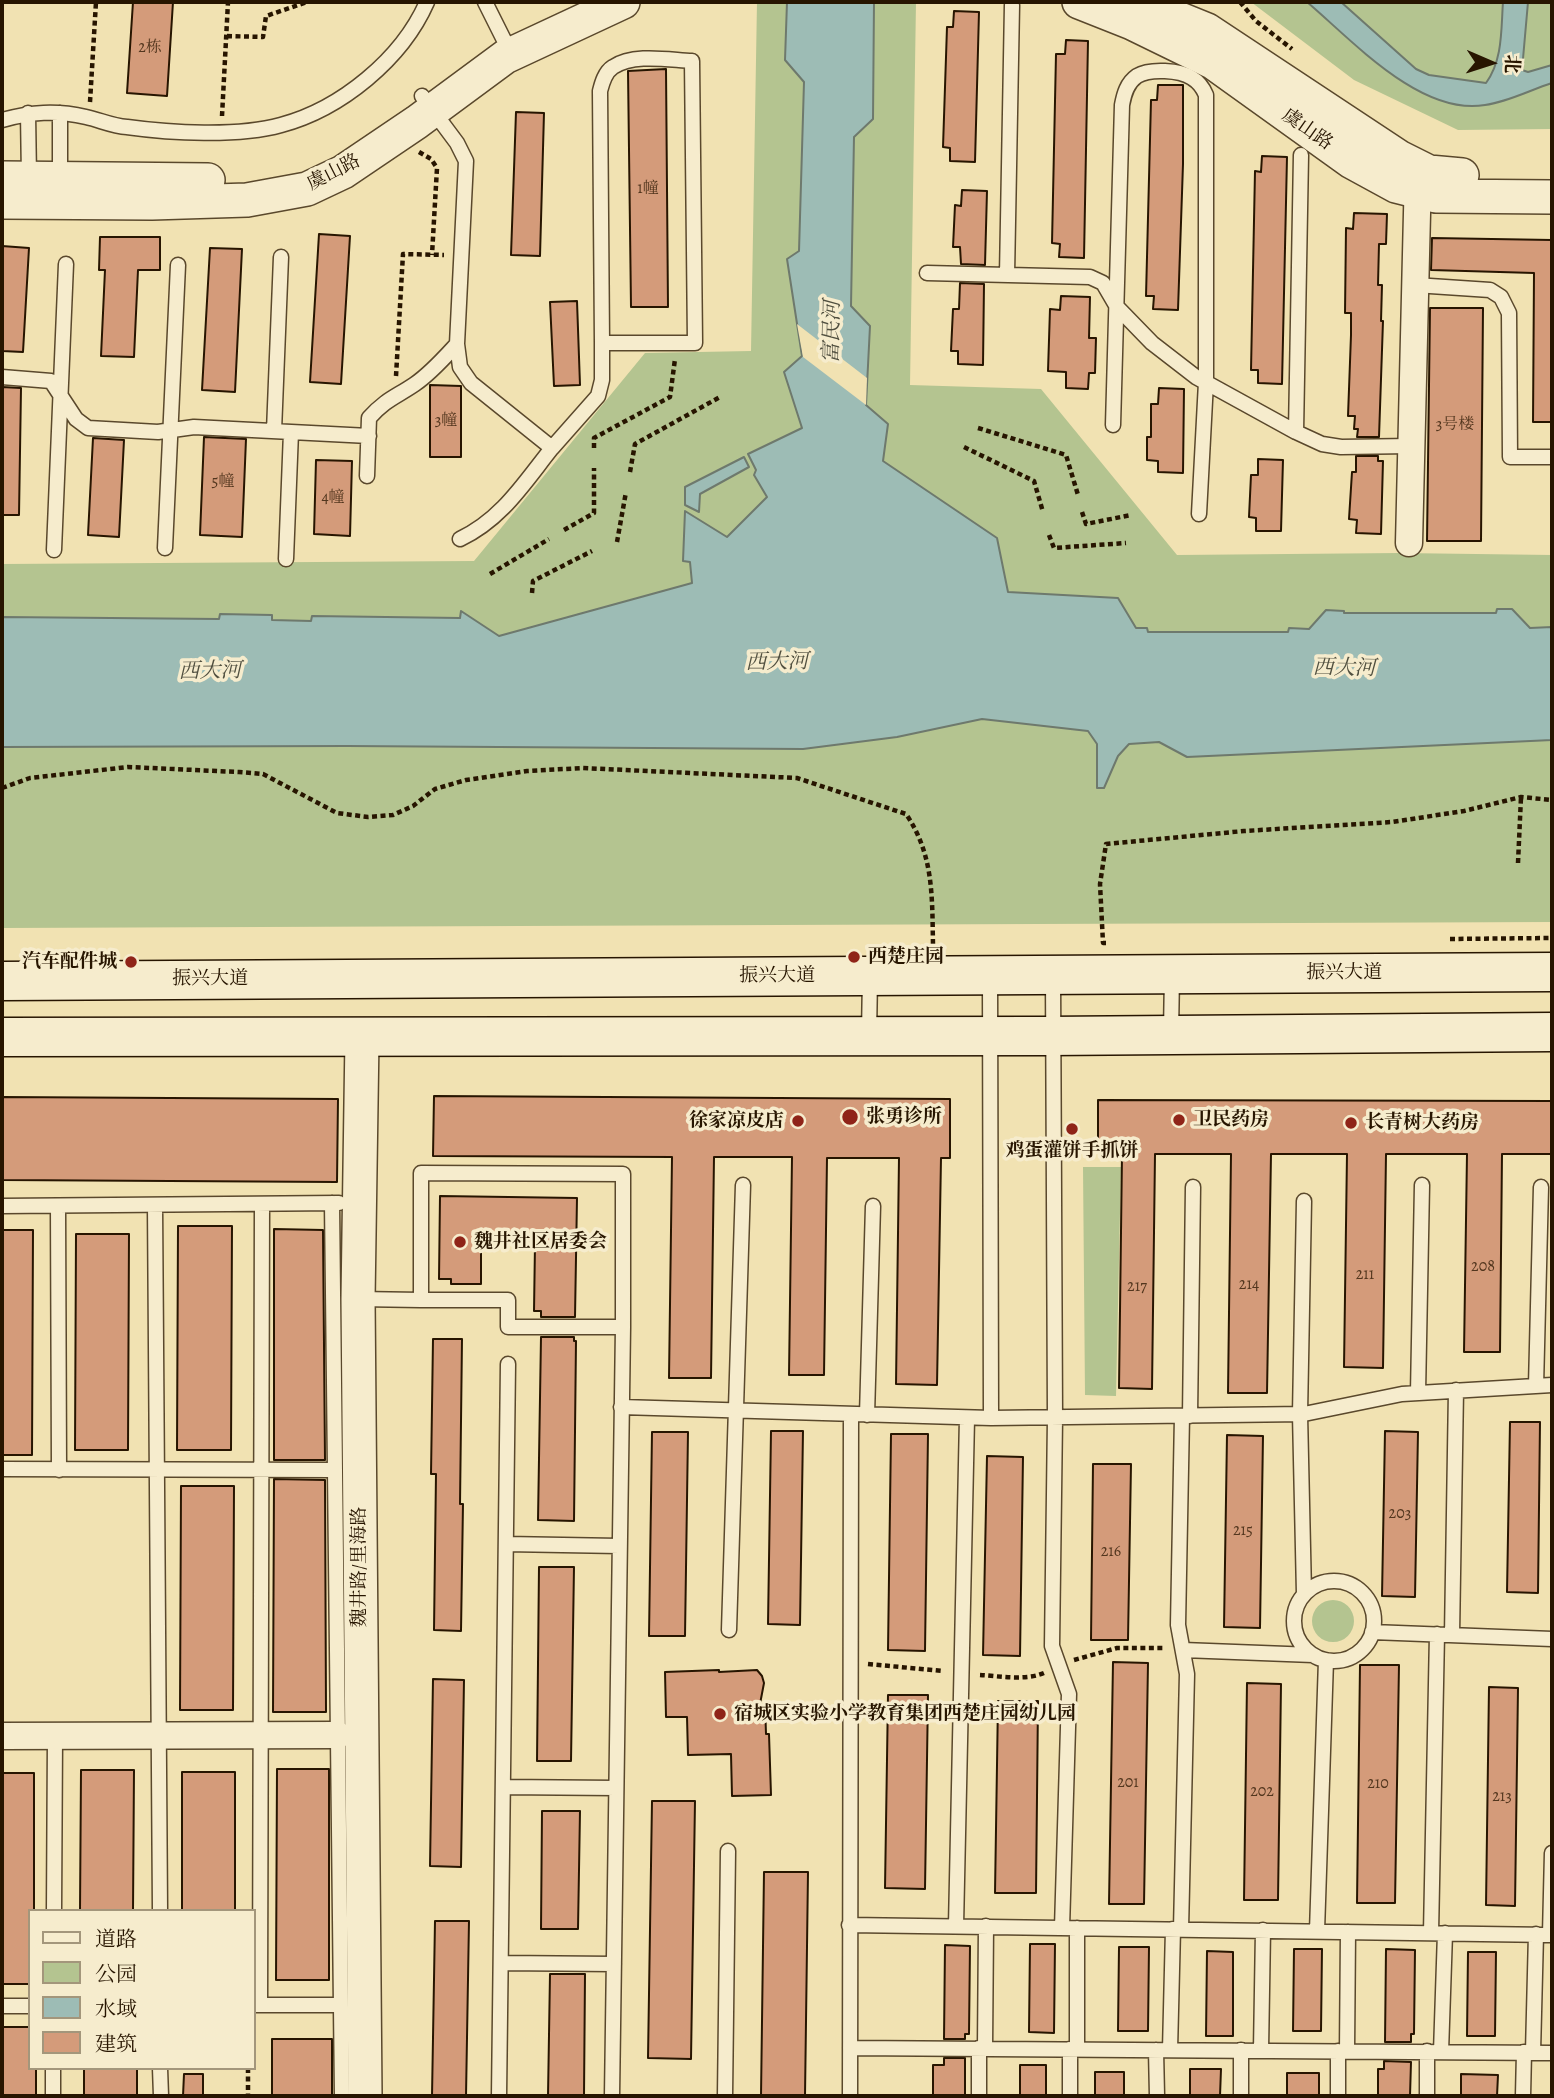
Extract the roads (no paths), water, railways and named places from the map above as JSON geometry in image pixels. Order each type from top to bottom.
[{"type":"main road","name":"振兴大道","points":[[2,981],[1552,972]]},
{"type":"main road","points":[[2,1037],[1053,1036],[1552,1032]]},
{"type":"street","name":"虞山路","points":[[2,202],[247,201],[307,188],[343,172],[391,139],[464,65],[522,29],[585,2]]},
{"type":"street","name":"虞山路","points":[[30,178],[237,181],[310,167],[505,57],[623,2]]},
{"type":"street","name":"虞山路","points":[[1079,2],[1132,23],[1214,63],[1352,162],[1396,186],[1418,179],[1429,172],[1467,176],[1552,176]]},
{"type":"street","name":"虞山路","points":[[1138,2],[1208,16],[1388,150],[1436,196],[1552,197]]},
{"type":"street","points":[[1409,543],[1418,179]]},
{"type":"street","name":"魏井路/里海路","points":[[362,1038],[345,1203],[358,1299],[365,2096]]},
{"type":"street","points":[[2,1736],[338,1735]]},
{"type":"lane","points":[[2,120],[28,113],[60,113],[129,128],[221,131],[278,126],[329,105],[376,70],[419,20],[427,2]]},
{"type":"lane","points":[[485,2],[503,40]]},
{"type":"lane","points":[[1007,275],[1012,5]]},
{"type":"lane","points":[[460,539],[480,529],[509,503],[552,448],[598,396],[602,380],[600,91],[604,78],[612,67],[627,61],[692,61],[695,343],[602,342]]},
{"type":"lane","points":[[1113,425],[1124,92],[1131,81],[1147,72],[1184,74],[1202,86],[1206,95],[1206,382],[1199,514]]},
{"type":"lane","points":[[427,103],[457,143],[466,161],[457,344],[460,367],[471,383],[552,448]]},
{"type":"lane","points":[[28,113],[30,178]]},
{"type":"lane","points":[[30,178],[60,113]]},
{"type":"lane","points":[[1296,432],[1301,155]]},
{"type":"lane","points":[[274,431],[281,257]]},
{"type":"lane","points":[[54,550],[66,264]]},
{"type":"lane","points":[[165,548],[178,265]]},
{"type":"lane","points":[[926,273],[1090,277],[1102,284],[1117,307],[1152,343],[1206,382],[1296,432],[1322,444],[1341,447],[1411,446]]},
{"type":"lane","points":[[1415,285],[1490,290],[1502,298],[1509,313],[1510,457],[1552,457]]},
{"type":"lane","points":[[367,476],[369,418],[395,395],[423,378],[457,344]]},
{"type":"lane","points":[[2,377],[51,381],[76,419],[88,428],[158,432],[194,427],[369,436]]},
{"type":"lane","points":[[286,559],[291,432]]},
{"type":"lane","points":[[1171,1035],[1172,974]]},
{"type":"lane","points":[[990,975],[990,1418]]},
{"type":"lane","points":[[1053,975],[1055,1418],[1052,1646],[1069,1694],[1069,1928],[1074,2049],[1070,2096]]},
{"type":"lane","points":[[869,1036],[870,976]]},
{"type":"lane","points":[[421,1300],[421,1173],[623,1174],[612,2096]]},
{"type":"lane","points":[[729,1630],[743,1185]]},
{"type":"lane","points":[[1418,1393],[1422,1185]]},
{"type":"lane","points":[[1536,1386],[1541,1186]]},
{"type":"lane","points":[[1157,2096],[1177,1929],[1187,1674],[1178,1625],[1193,1187]]},
{"type":"lane","points":[[1304,1202],[1300,1414],[1304,1594]]},
{"type":"lane","points":[[2,1206],[345,1203],[335,1470],[342,2096]]},
{"type":"lane","points":[[262,1204],[257,2006],[341,2005]]},
{"type":"lane","points":[[155,1205],[160,1909]]},
{"type":"lane","points":[[58,1206],[59,1470]]},
{"type":"lane","points":[[867,1415],[873,1206]]},
{"type":"lane","points":[[358,1299],[508,1300],[508,1327],[623,1327]]},
{"type":"lane","points":[[499,2096],[508,1364]]},
{"type":"lane","points":[[621,1407],[967,1418],[1300,1414],[1418,1393],[1552,1385]]},
{"type":"lane","points":[[1427,2096],[1434,2052],[1444,1634],[1456,1390]]},
{"type":"lane","points":[[850,2096],[851,1414]]},
{"type":"lane","points":[[956,1926],[967,1418]]},
{"type":"lane","points":[[2,1469],[335,1470]]},
{"type":"lane","points":[[506,1544],[619,1546]]},
{"type":"lane","points":[[1183,1650],[1339,1661],[1352,1657],[1363,1649],[1372,1632],[1373,1611],[1368,1598],[1347,1582],[1321,1582],[1304,1594],[1295,1610],[1296,1636],[1303,1647],[1319,1658]]},
{"type":"lane","points":[[1372,1632],[1552,1639]]},
{"type":"lane","points":[[1317,1931],[1319,1658]]},
{"type":"lane","points":[[54,1909],[55,1736]]},
{"type":"lane","points":[[503,1787],[616,1788]]},
{"type":"lane","points":[[725,2096],[728,1851]]},
{"type":"lane","points":[[1523,2096],[1546,1934],[1552,1853]]},
{"type":"lane","points":[[849,1925],[1546,1934]]},
{"type":"lane","points":[[979,2096],[986,1926]]},
{"type":"lane","points":[[1261,2050],[1263,1930]]},
{"type":"lane","points":[[1338,2096],[1348,1932]]},
{"type":"lane","points":[[501,1963],[614,1964]]},
{"type":"lane","points":[[2,2006],[28,2006]]},
{"type":"lane","points":[[850,2048],[1552,2053]]},
{"type":"lane","points":[[1241,2050],[1241,2096]]},
{"type":"lane","points":[[53,2070],[53,2096]]},
{"type":"lane","points":[[160,2070],[161,2096]]},
{"type":"water","points":[[787,2],[874,2],[873,119],[854,137],[851,306],[870,326],[866,405],[888,424],[883,461],[997,538],[1008,592],[1118,598],[1136,628],[1147,628],[1148,632],[1288,632],[1289,628],[1309,629],[1326,610],[1344,613],[1496,613],[1497,609],[1512,609],[1530,628],[1552,627],[1552,740],[1187,757],[1159,742],[1129,744],[1118,756],[1104,788],[1097,788],[1097,744],[1088,731],[982,719],[897,737],[803,749],[2,747],[2,617],[219,619],[220,614],[272,615],[272,620],[311,621],[312,616],[460,618],[461,611],[499,636],[692,583],[690,562],[683,561],[685,511],[727,537],[767,497],[754,475],[756,470],[748,454],[802,428],[784,372],[802,356],[787,259],[799,251],[804,82],[785,60]]},
{"type":"water","points":[[1307,2],[1341,2],[1416,69],[1429,75],[1486,83],[1496,64],[1503,2],[1528,2],[1522,70],[1528,72],[1552,65],[1552,83],[1511,99],[1485,105],[1461,105],[1436,99],[1388,72]]},
{"type":"water","points":[[744,457],[749,467],[700,494],[699,512],[685,505],[685,487]]},
{"type":"place","name":"西楚庄园","points":[[854,957]]},
{"type":"place","name":"汽车配件城","points":[[131,962]]},
{"type":"place","name":"张勇诊所","points":[[850,1117]]},
{"type":"place","name":"卫民药房","points":[[1179,1120]]},
{"type":"place","name":"徐家凉皮店","points":[[798,1121]]},
{"type":"place","name":"长青树大药房","points":[[1351,1123]]},
{"type":"place","name":"鸡蛋灌饼手抓饼","points":[[1072,1129]]},
{"type":"place","name":"魏井社区居委会","points":[[460,1242]]},
{"type":"place","name":"宿城区实验小学教育集团西楚庄园幼儿园","points":[[720,1714]]},
{"type":"water label","name":"富民河","points":[[833,332]]},
{"type":"water label","name":"西大河","points":[[777,663]]},
{"type":"water label","name":"西大河","points":[[1344,669]]},
{"type":"water label","name":"西大河","points":[[210,672]]}]
